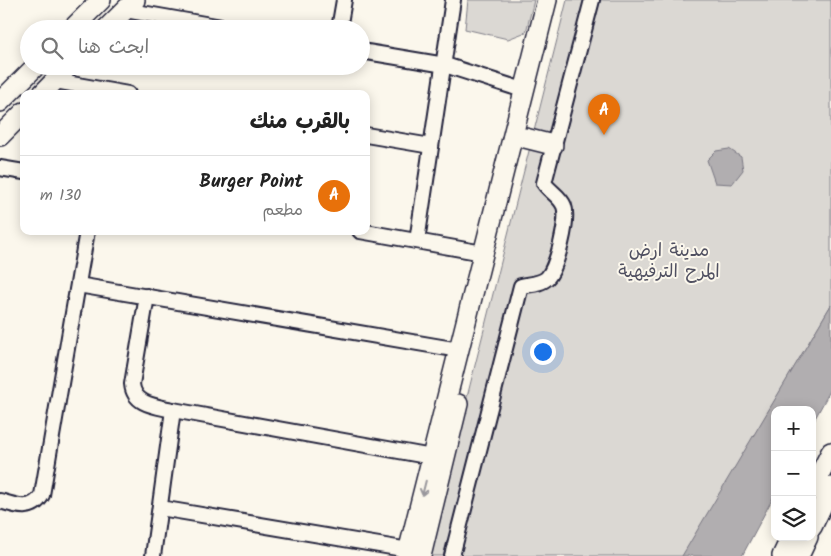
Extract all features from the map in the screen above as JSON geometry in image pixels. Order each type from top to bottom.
[{"type":"main road","points":[[81,20],[101,0]]},
{"type":"main road","points":[[412,554],[432,457],[547,0]]},
{"type":"main road","points":[[412,554],[560,0]]},
{"type":"main road","points":[[115,20],[130,5]]},
{"type":"main road","points":[[0,102],[27,75]]},
{"type":"main road","points":[[49,88],[61,75]]},
{"type":"main road","points":[[0,136],[20,116]]},
{"type":"main road","points":[[524,138],[553,146]]},
{"type":"main road","points":[[816,517],[825,493],[831,452]]},
{"type":"main road","points":[[782,556],[789,541]]},
{"type":"main road","points":[[799,556],[806,541]]},
{"type":"street","points":[[341,20],[344,0]]},
{"type":"street","points":[[417,241],[445,65],[453,0]]},
{"type":"street","points":[[452,556],[521,286],[536,284],[547,278],[553,269],[564,226],[566,215],[564,205],[544,183],[592,0]]},
{"type":"street","points":[[130,5],[194,20]]},
{"type":"street","points":[[370,52],[445,65],[523,90]]},
{"type":"street","points":[[49,88],[75,90]]},
{"type":"street","points":[[370,136],[431,146]]},
{"type":"street","points":[[0,168],[20,171]]},
{"type":"street","points":[[370,233],[483,253]]},
{"type":"street","points":[[0,501],[26,507],[36,503],[42,495],[86,235]]},
{"type":"street","points":[[78,285],[459,350]]},
{"type":"street","points":[[147,296],[132,389],[138,398],[146,404],[432,457]]},
{"type":"street","points":[[153,556],[173,410]]},
{"type":"street","points":[[160,508],[412,554]]},
{"type":"green space","points":[[468,0],[534,0],[526,32],[508,39],[465,29]]},
{"type":"green space","name":"مدينة ارض المرح الترفيهية","points":[[567,0],[831,0],[831,305],[683,556],[427,556]]},
{"type":"shaded area","points":[[729,149],[741,157],[743,170],[732,184],[715,183],[707,160],[716,151]]},
{"type":"shaded area","points":[[831,305],[831,389],[816,417],[816,406],[771,406]]},
{"type":"shaded area","points":[[771,406],[771,502],[742,556],[682,556]]},
{"type":"place","name":"Burger Point","points":[[604,135]]}]
